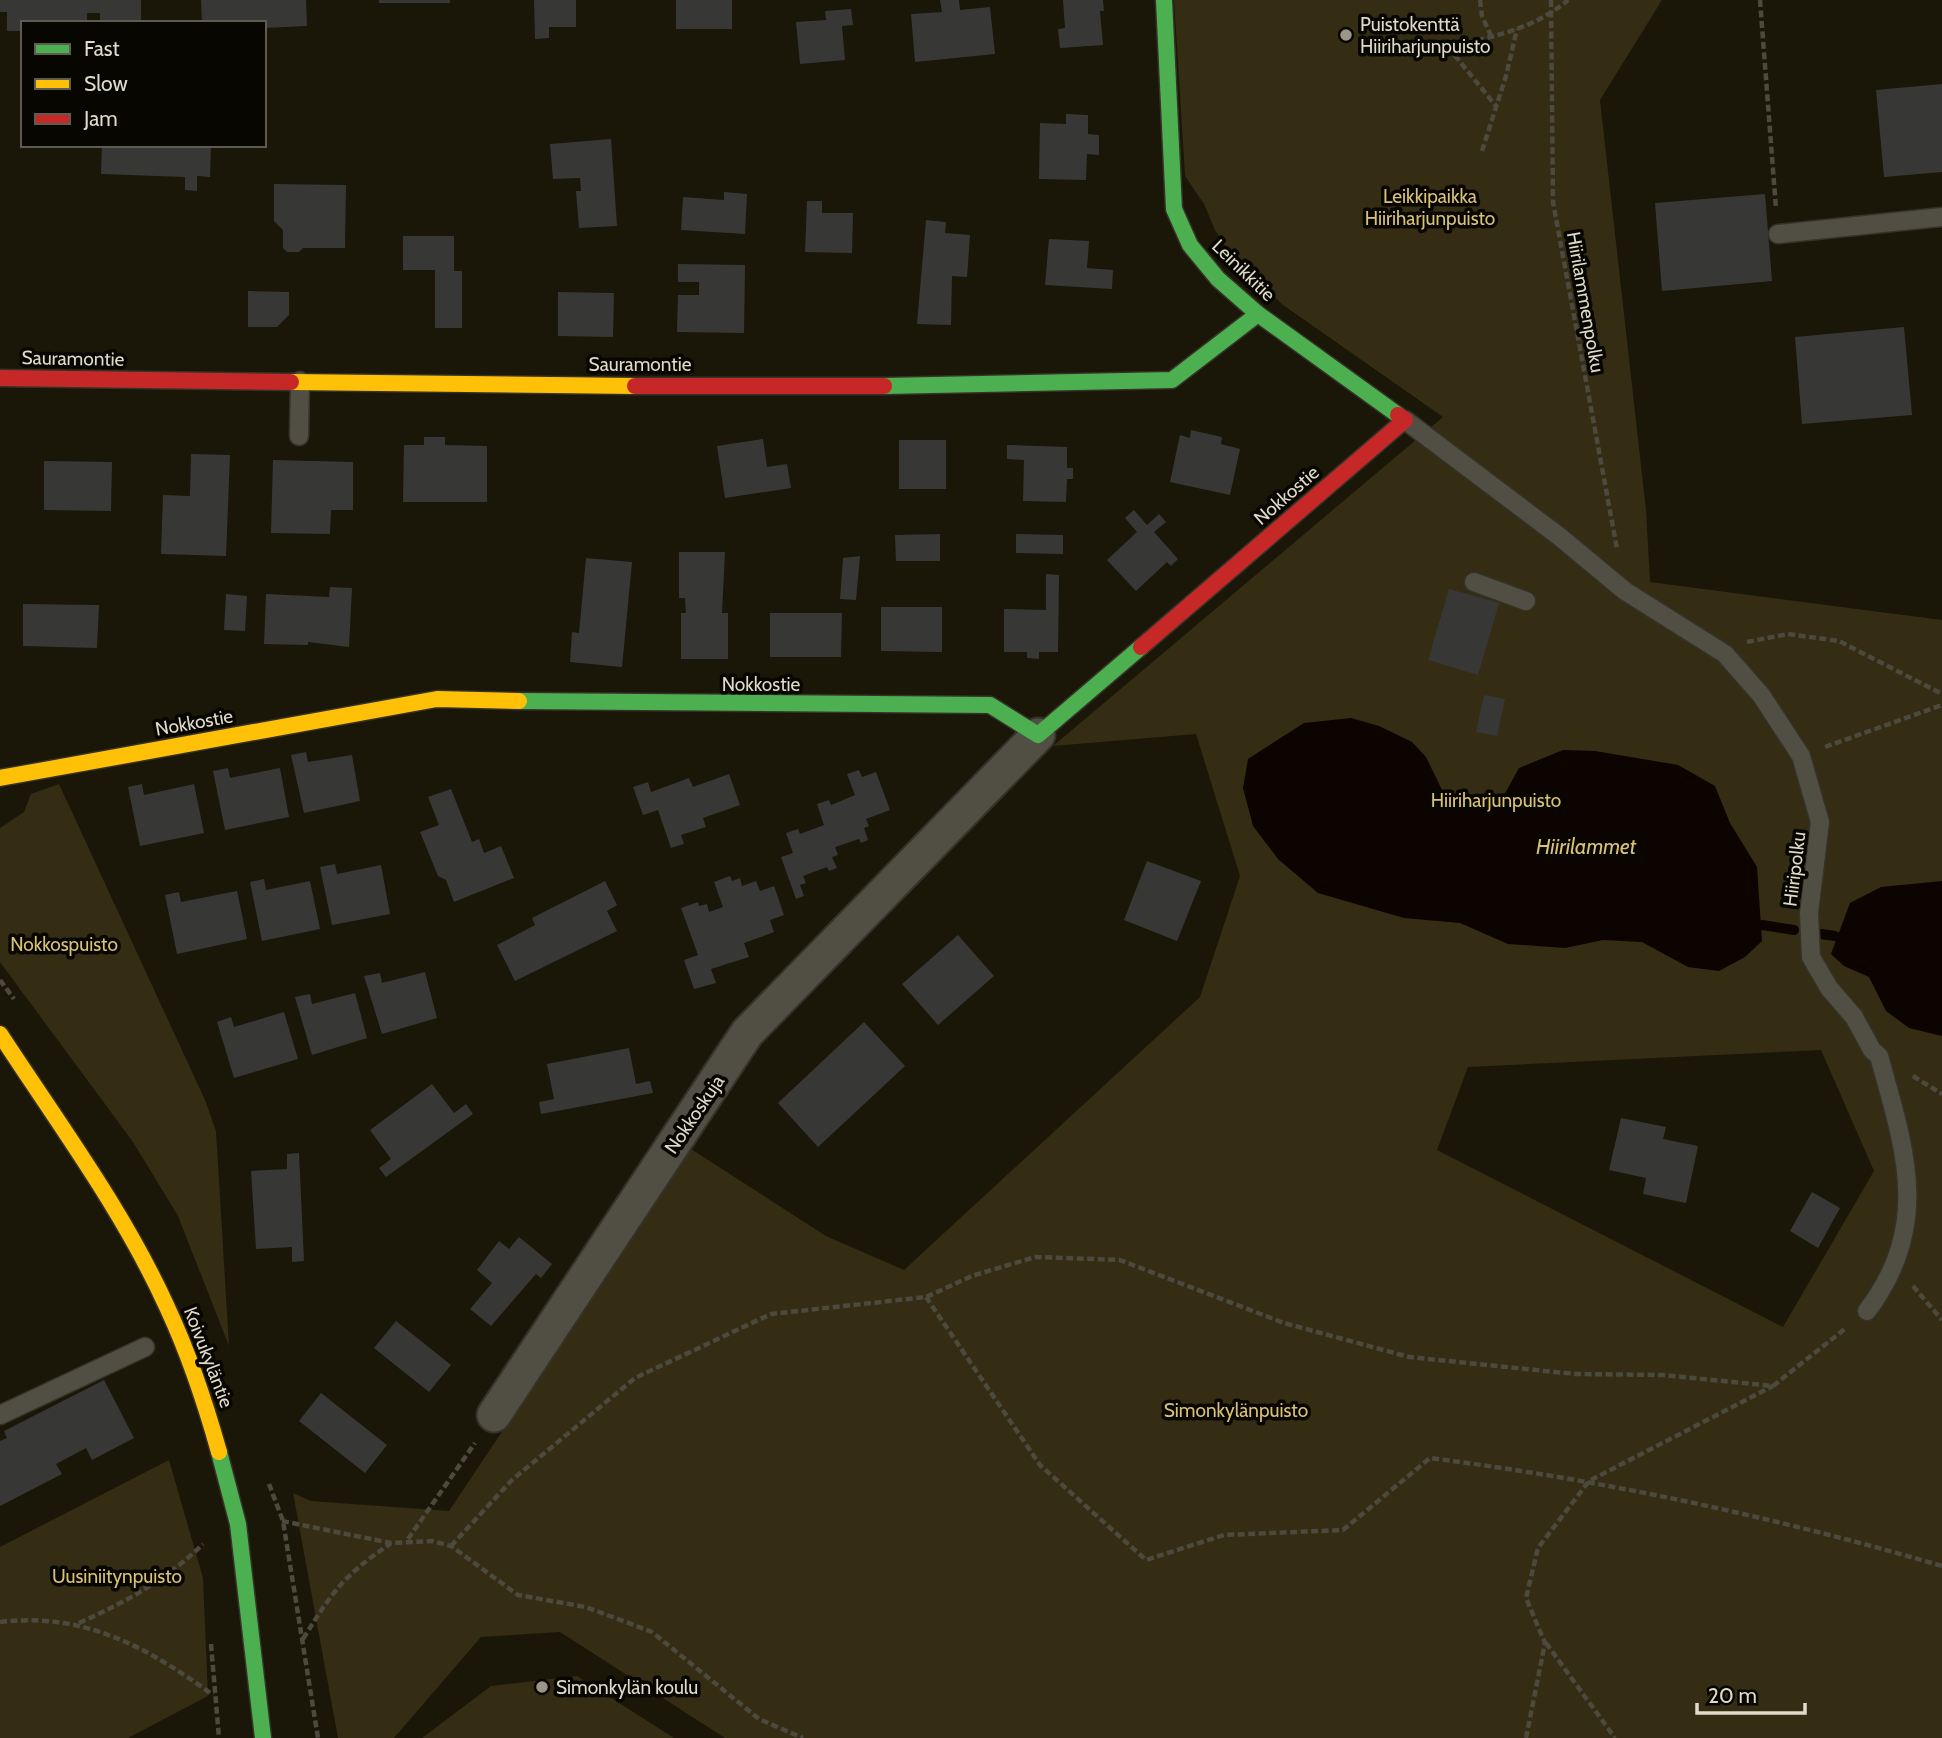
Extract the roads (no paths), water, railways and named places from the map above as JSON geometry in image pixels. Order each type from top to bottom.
[{"type":"street","name":"Leinikkitie","points":[[1164,0],[1174,209],[1189,245],[1218,279],[1258,314],[1405,420]]},
{"type":"street","name":"Sauramontie","points":[[0,378],[672,386],[955,386],[1172,380],[1258,314]]},
{"type":"street","name":"Nokkostie","points":[[0,779],[438,699],[740,705],[989,705],[1038,735],[1405,420]]},
{"type":"street","name":"Nokkoskuja","points":[[494,1415],[747,1033],[1038,735]]},
{"type":"street","name":"Koivukyläntie","points":[[0,1034],[125,1226],[167,1306],[202,1391],[238,1524],[263,1738]]},
{"type":"lane","points":[[1778,234],[1942,217]]},
{"type":"lane","points":[[299,436],[300,382]]},
{"type":"lane","name":"Hiiripolku","points":[[1405,420],[1560,537],[1625,591],[1725,654],[1761,695],[1801,756],[1820,822],[1809,913],[1811,957],[1829,988],[1854,1017],[1872,1050],[1879,1056],[1908,1165],[1906,1234],[1885,1287],[1867,1311]]},
{"type":"lane","points":[[1474,582],[1526,601]]},
{"type":"lane","points":[[0,1415],[145,1347]]},
{"type":"water","name":"Hiirilammet","points":[[1351,718],[1379,726],[1412,742],[1426,757],[1443,792],[1454,804],[1477,809],[1503,797],[1519,768],[1563,750],[1595,751],[1678,765],[1715,786],[1730,823],[1757,867],[1762,941],[1745,957],[1719,971],[1688,967],[1642,942],[1603,940],[1565,948],[1508,944],[1460,923],[1404,918],[1318,893],[1278,859],[1253,826],[1243,788],[1248,759],[1304,723]]},
{"type":"water","points":[[1942,881],[1942,1036],[1909,1028],[1886,1011],[1869,977],[1844,966],[1831,954],[1850,903],[1881,887]]},
{"type":"waterway","points":[[1762,925],[1794,930]]},
{"type":"waterway","points":[[1821,934],[1835,936]]},
{"type":"place","name":"Puistokenttä Hiiriharjunpuisto","points":[[1346,35]]},
{"type":"place","name":"Simonkylän koulu","points":[[542,1687]]},
{"type":"park label","name":"Leikkipaikka Hiiriharjunpuisto","points":[[1430,207]]},
{"type":"park label","name":"Hiiriharjunpuisto","points":[[1496,800]]},
{"type":"park label","name":"Nokkospuisto","points":[[64,944]]},
{"type":"park label","name":"Simonkylänpuisto","points":[[1236,1410]]},
{"type":"park label","name":"Uusiniitynpuisto","points":[[117,1576]]}]
